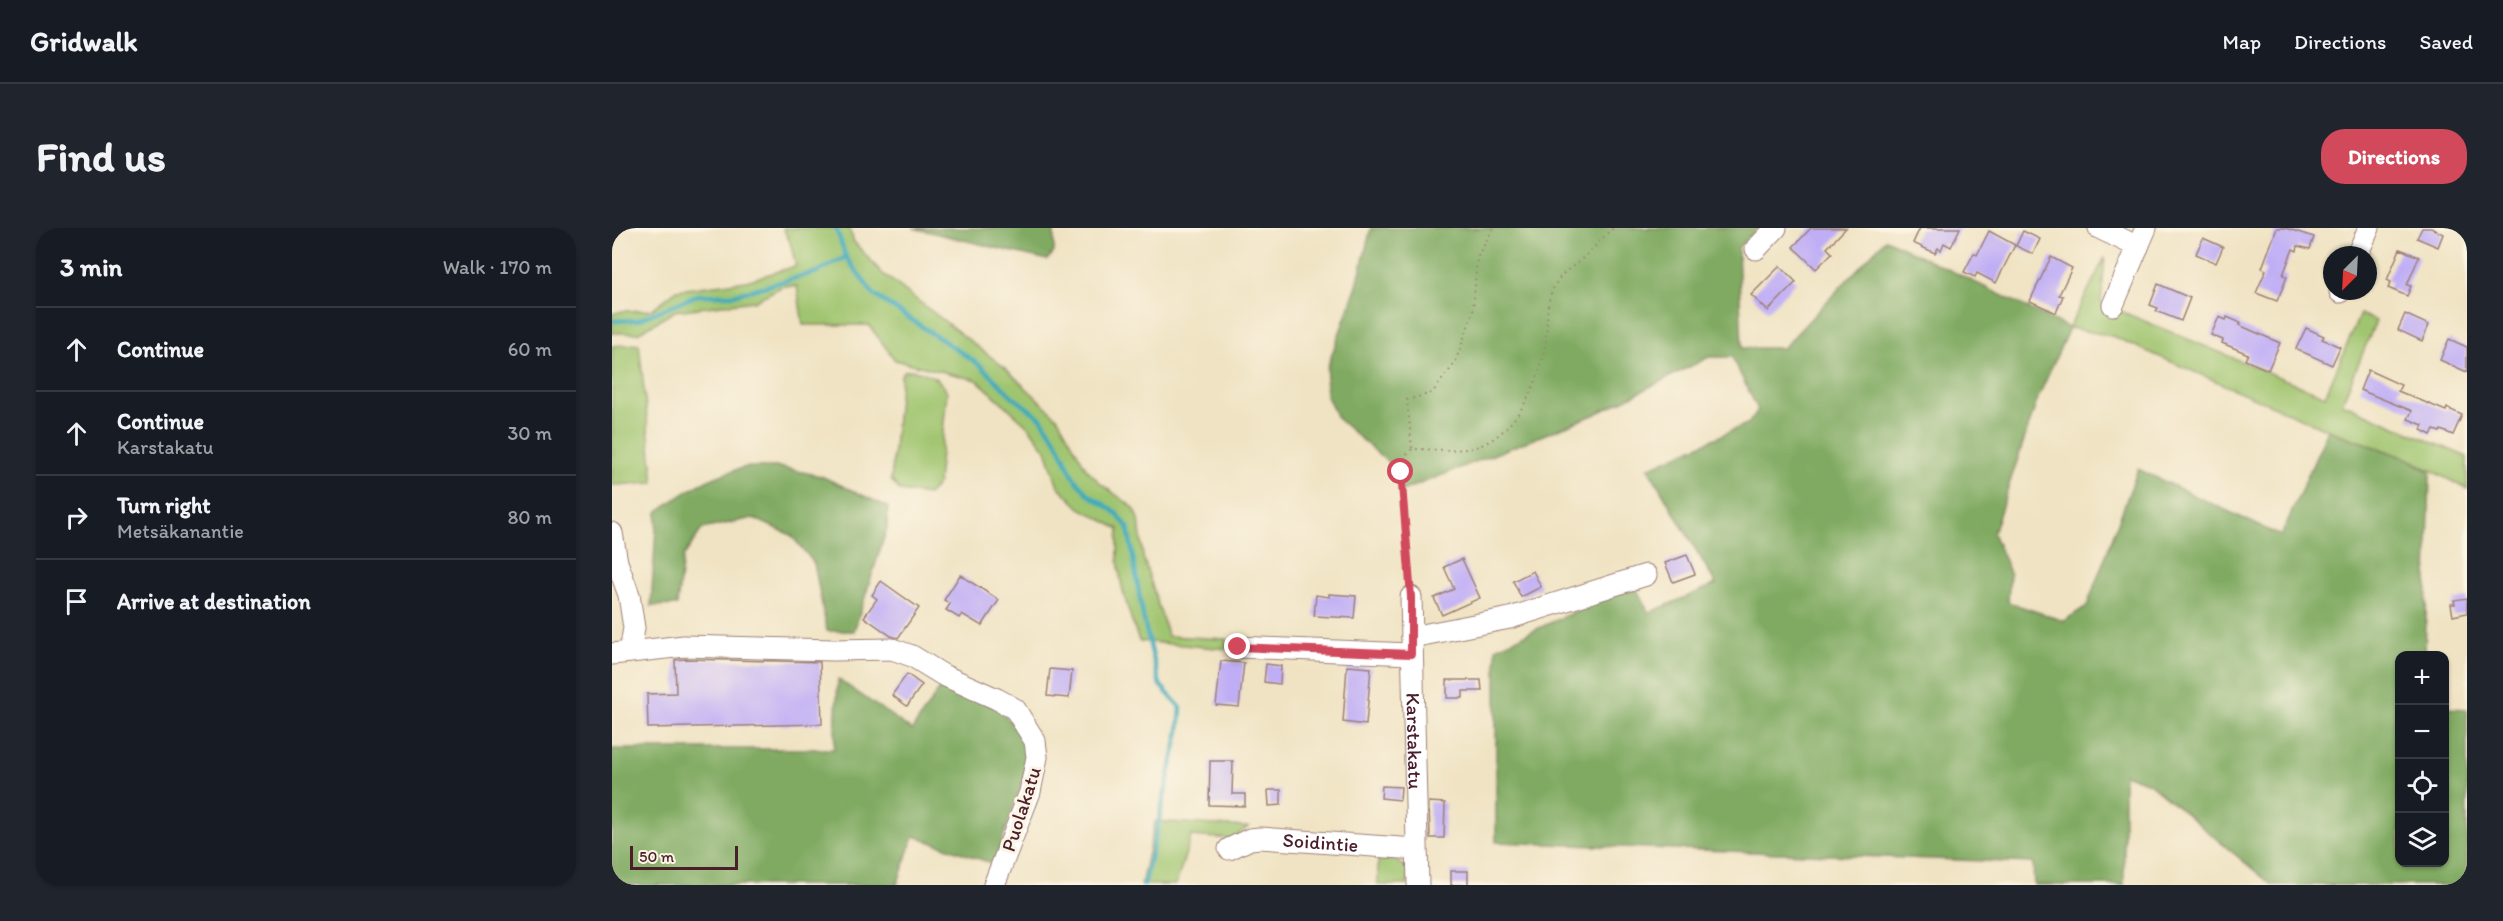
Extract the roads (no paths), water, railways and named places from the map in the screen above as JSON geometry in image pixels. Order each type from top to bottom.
[{"type":"street","points":[[1756,249],[1776,228]]},
{"type":"street","points":[[2099,228],[2142,238],[2113,305]]},
{"type":"street","points":[[2361,246],[2368,228]]},
{"type":"street","points":[[612,533],[617,562],[629,595],[634,628],[621,653]]},
{"type":"street","points":[[1238,647],[1412,646],[1646,575]]},
{"type":"street","name":"Karstakatu","points":[[1411,597],[1418,885]]},
{"type":"street","name":"Puolakatu","points":[[621,653],[684,646],[833,650],[892,649],[912,656],[943,675],[1015,709],[1035,741],[1037,758],[1030,792],[994,885]]},
{"type":"street","name":"Soidintie","points":[[1229,849],[1250,839],[1260,838],[1416,849]]},
{"type":"waterway","points":[[836,228],[846,257],[874,295],[980,365],[1013,397],[1041,418],[1056,440],[1074,478],[1089,495],[1113,510],[1128,527],[1143,617],[1160,685],[1181,708],[1179,731],[1144,885]]},
{"type":"waterway","points":[[612,321],[638,320],[698,295],[733,295],[817,272],[846,257]]}]
